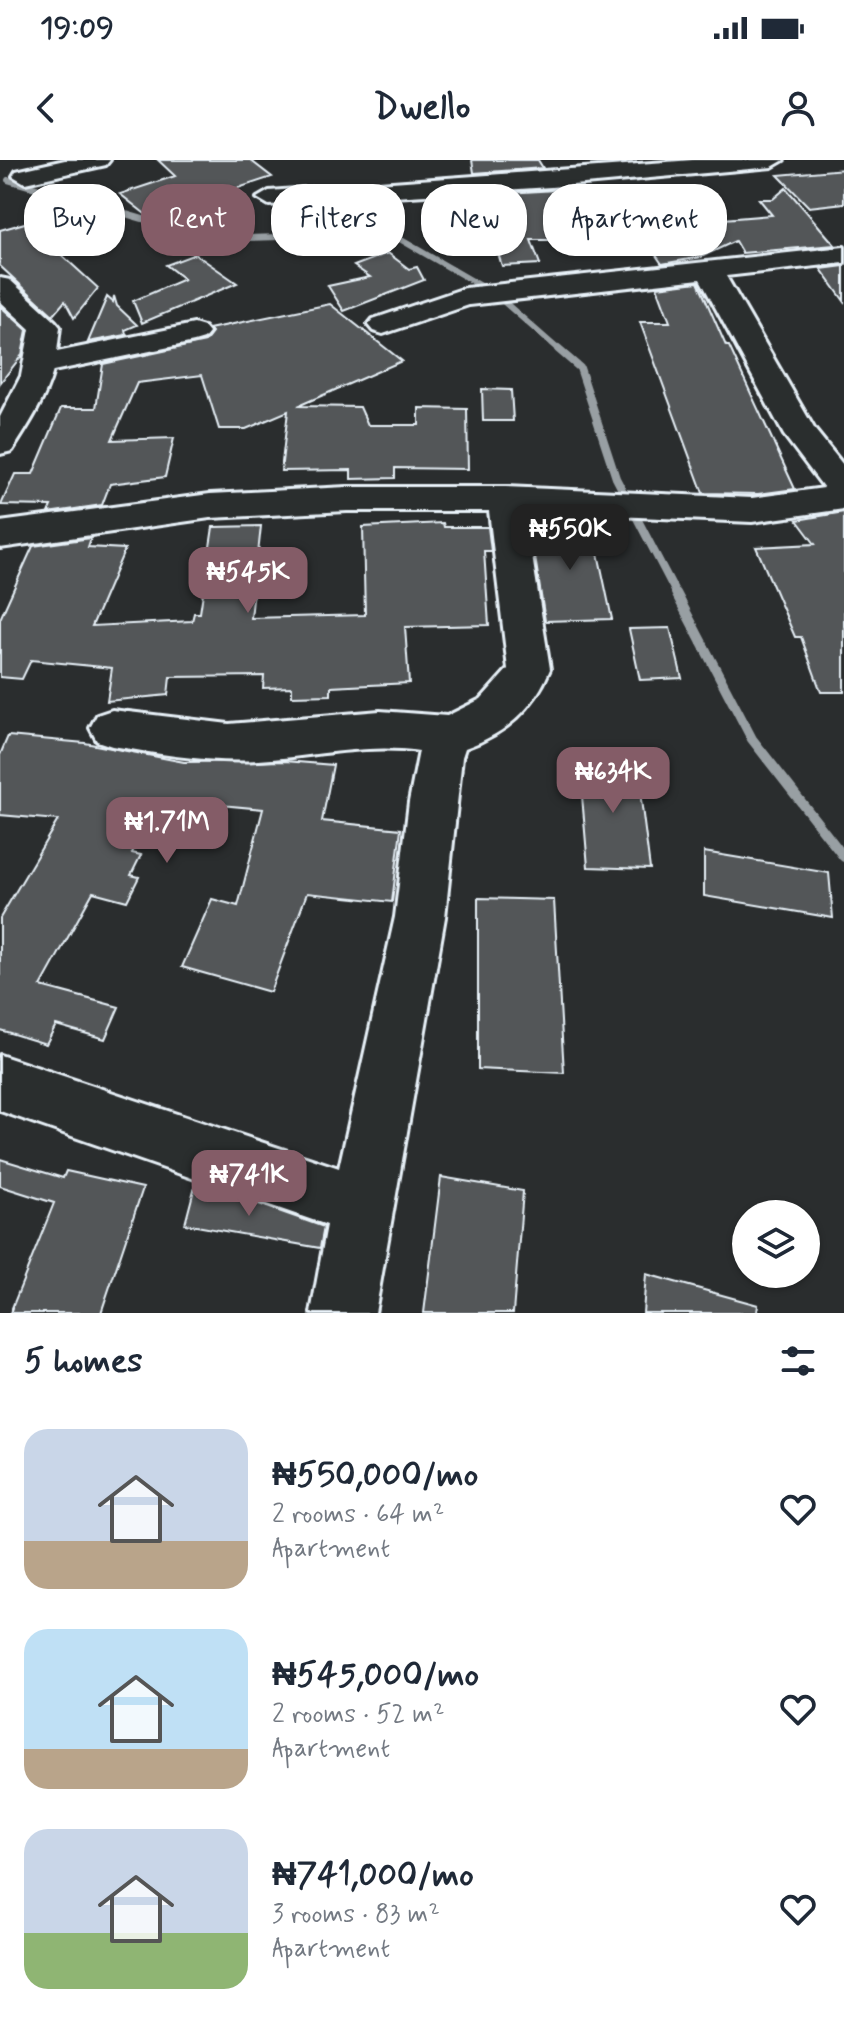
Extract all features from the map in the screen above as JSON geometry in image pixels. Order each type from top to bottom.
[{"type":"street","points":[[25,176],[98,160]]},
{"type":"street","points":[[269,198],[551,180],[772,160]]},
{"type":"street","points":[[383,325],[465,297],[710,273],[749,264],[844,255]]},
{"type":"street","points":[[710,273],[801,435],[844,489]]},
{"type":"street","points":[[0,286],[43,322],[43,364],[37,381],[0,443]]},
{"type":"street","points":[[43,364],[194,333]]},
{"type":"street","points":[[0,535],[210,506],[347,499],[505,499],[752,510],[844,497]]},
{"type":"street","points":[[112,728],[182,739],[246,742],[335,731],[403,728],[446,735],[503,706],[522,689],[529,669],[505,499]]},
{"type":"street","points":[[343,1313],[358,1205],[421,915],[432,809],[446,735]]},
{"type":"street","points":[[0,1083],[358,1205]]},
{"type":"building","points":[[158,160],[250,160],[272,177],[250,184],[151,184],[175,176]]},
{"type":"building","points":[[472,160],[538,160],[543,168],[474,173]]},
{"type":"building","points":[[844,169],[844,203],[809,207],[778,175]]},
{"type":"building","points":[[141,187],[141,211],[125,198],[125,192]]},
{"type":"building","points":[[786,188],[835,245],[742,253],[735,241],[727,245],[727,219],[772,215],[759,199],[773,199]]},
{"type":"building","points":[[543,191],[543,240],[531,240],[540,264],[502,266],[499,256],[527,256],[527,192]]},
{"type":"building","points":[[24,223],[24,256],[63,256],[98,288],[74,318],[65,301],[53,315],[0,266],[0,230]]},
{"type":"building","points":[[198,256],[237,283],[142,323],[133,301],[184,279],[166,265]]},
{"type":"building","points":[[380,256],[392,256],[409,269],[417,267],[424,280],[344,311],[328,286],[370,277],[354,266]]},
{"type":"building","points":[[657,256],[703,256],[701,257],[662,264]]},
{"type":"building","points":[[844,266],[844,301],[821,269]]},
{"type":"building","points":[[698,282],[795,489],[758,494],[703,493],[640,322],[670,322],[657,287]]},
{"type":"building","points":[[114,296],[117,306],[137,325],[125,330],[126,335],[88,342],[107,297],[113,302]]},
{"type":"building","points":[[330,304],[402,361],[298,406],[360,407],[368,425],[419,425],[419,408],[467,409],[468,469],[395,468],[395,478],[351,479],[351,470],[281,471],[288,411],[246,429],[219,429],[202,375],[137,383],[112,440],[174,438],[165,477],[110,484],[102,505],[48,513],[51,506],[1,505],[15,474],[33,474],[61,408],[96,408],[103,364],[205,342],[212,333],[209,329]]},
{"type":"building","points":[[0,306],[27,330],[22,355],[0,383]]},
{"type":"building","points":[[482,389],[511,390],[513,421],[483,421]]},
{"type":"building","points":[[844,512],[844,692],[821,692],[801,637],[795,637],[756,547],[815,544],[797,520]]},
{"type":"building","points":[[591,520],[612,619],[545,621],[530,525]]},
{"type":"building","points":[[443,523],[444,527],[488,527],[491,551],[484,551],[489,625],[405,627],[409,683],[331,687],[331,695],[292,696],[292,687],[263,688],[264,676],[170,677],[168,695],[107,701],[112,668],[31,660],[22,679],[0,677],[0,619],[33,546],[91,538],[88,547],[125,549],[92,626],[192,621],[194,613],[200,613],[213,527],[261,526],[251,618],[365,615],[363,527]]},
{"type":"building","points":[[670,628],[682,678],[640,680],[629,629]]},
{"type":"building","points":[[8,736],[85,743],[184,762],[285,761],[333,765],[322,821],[401,829],[392,902],[307,893],[270,992],[182,967],[212,899],[238,906],[263,809],[156,799],[132,853],[141,855],[131,875],[139,877],[127,901],[93,892],[41,986],[119,1007],[105,1039],[56,1025],[46,1044],[0,1030],[0,918],[58,820],[0,815],[0,755]]},
{"type":"building","points":[[579,760],[636,761],[650,869],[588,867]]},
{"type":"building","points":[[704,852],[829,873],[833,918],[704,896]]},
{"type":"building","points":[[478,898],[554,900],[564,1073],[478,1069]]},
{"type":"building","points":[[0,1159],[63,1178],[66,1171],[143,1188],[101,1313],[10,1313],[54,1203],[0,1186]]},
{"type":"building","points":[[441,1177],[523,1191],[513,1313],[424,1313]]},
{"type":"building","points":[[196,1182],[324,1227],[320,1248],[185,1224]]},
{"type":"building","points":[[646,1274],[758,1305],[757,1313],[643,1313]]},
{"type":"waterway","points":[[8,180],[212,239],[391,234],[495,294],[560,351]]},
{"type":"waterway","points":[[558,349],[580,368],[616,478],[677,595]]},
{"type":"waterway","points":[[676,593],[752,739],[844,857]]}]
